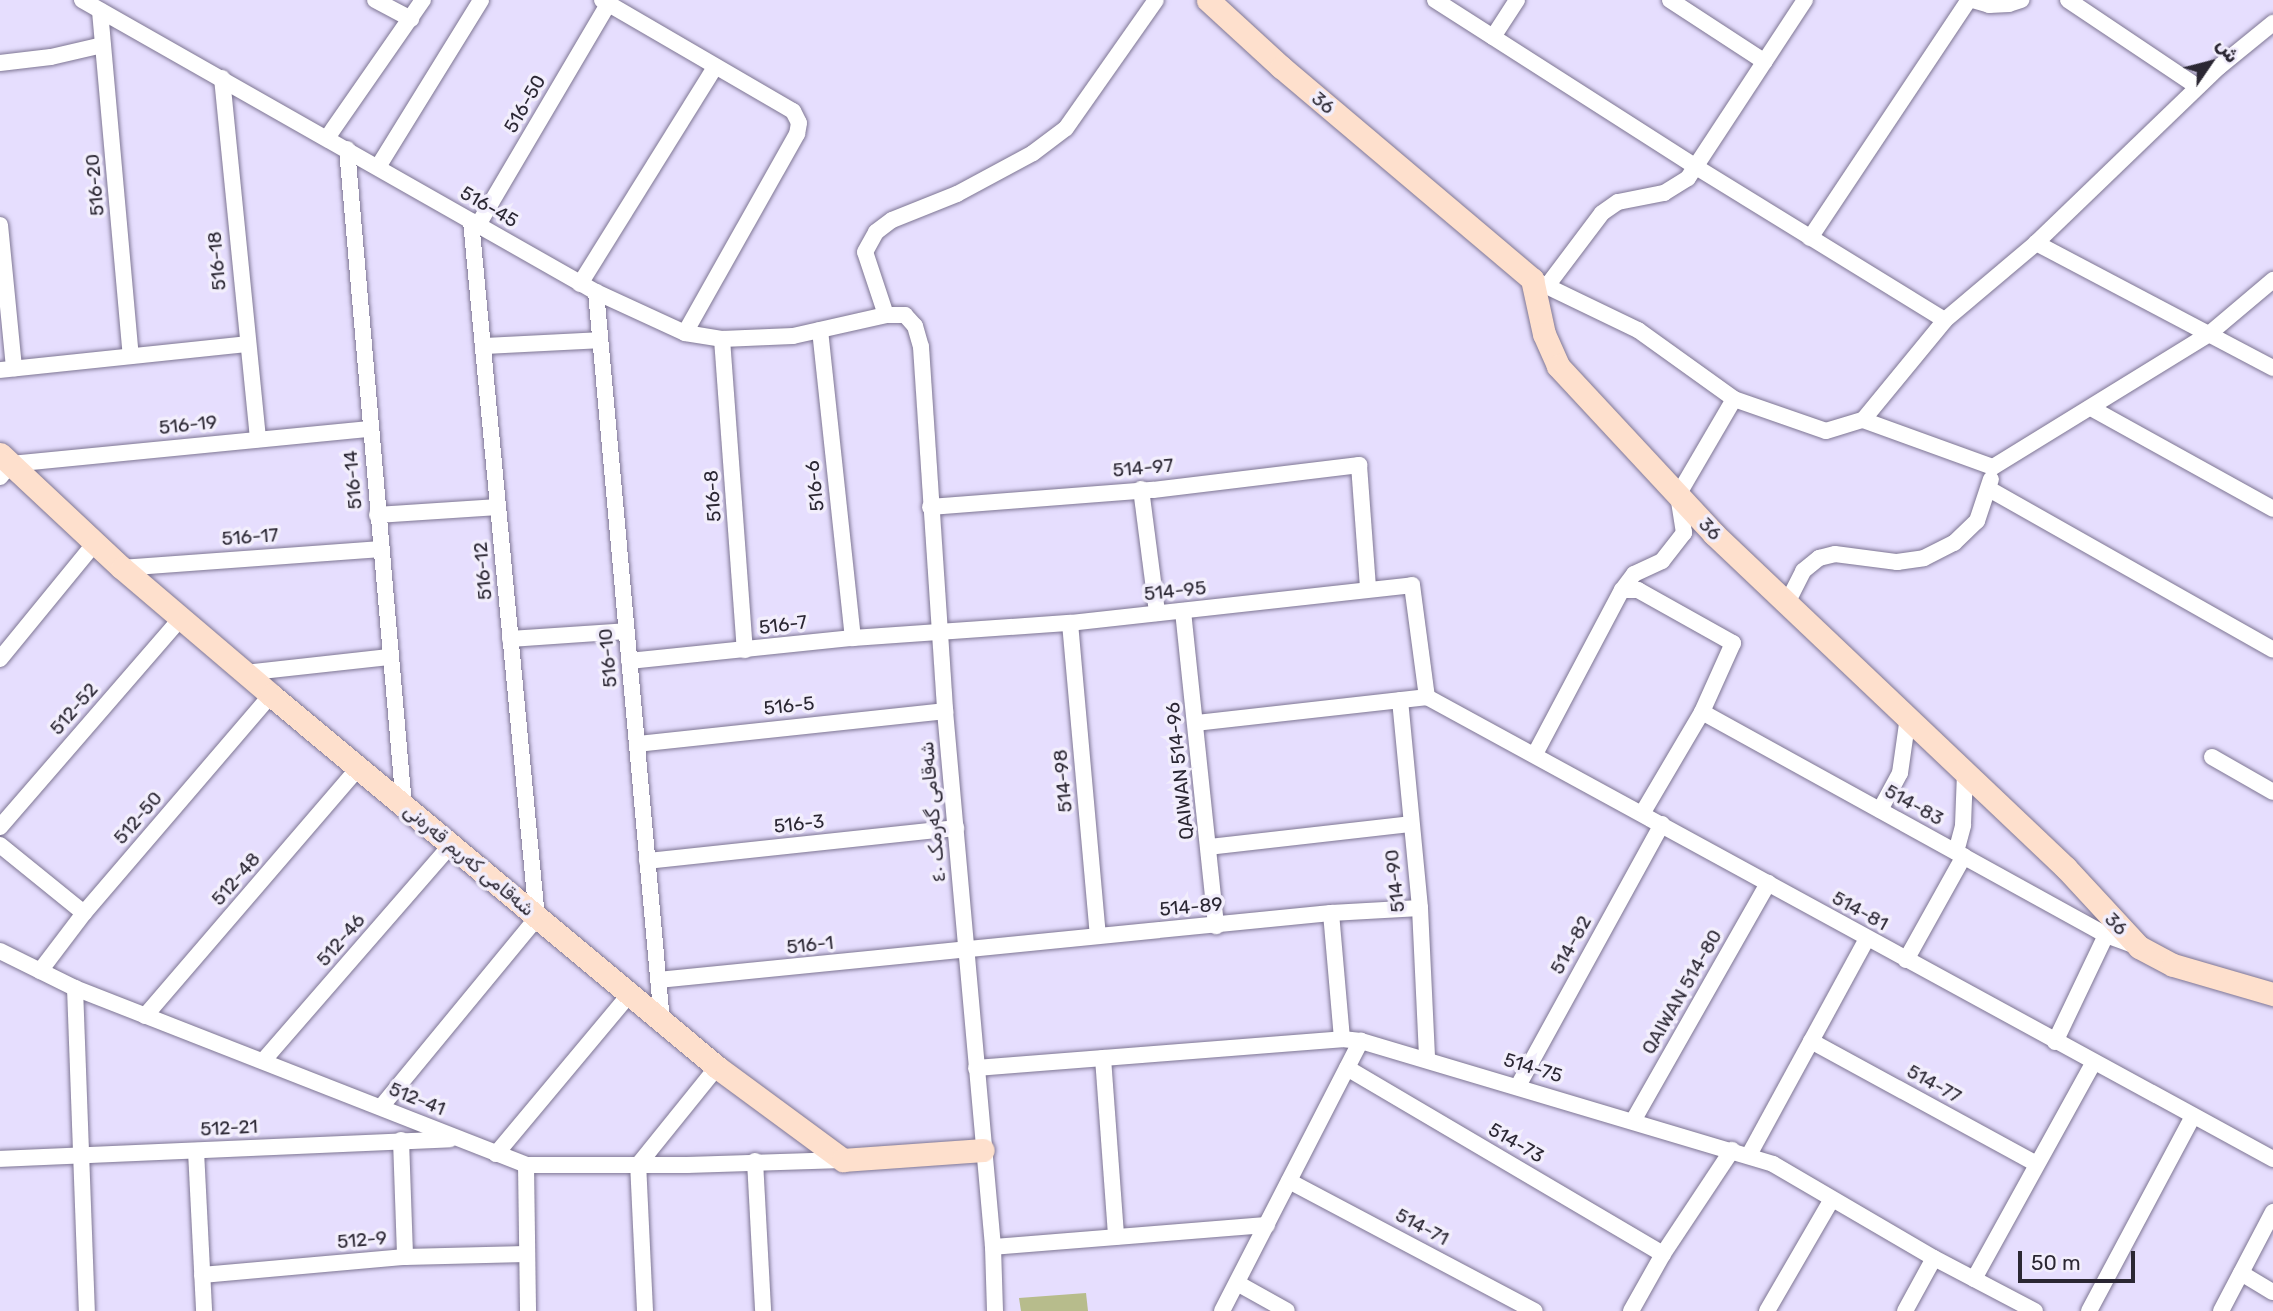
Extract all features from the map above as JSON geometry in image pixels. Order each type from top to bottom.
[{"type":"street","name":"516-45","points":[[82,0],[580,284],[685,332],[722,339],[793,336],[886,315],[905,315]]},
{"type":"street","points":[[375,0],[411,19]]},
{"type":"street","points":[[327,138],[423,0]]},
{"type":"street","points":[[378,167],[481,0]]},
{"type":"street","points":[[886,315],[865,252],[876,232],[892,220],[957,194],[1034,153],[1066,128],[1156,0]]},
{"type":"street","points":[[1436,0],[1696,167],[1945,320]]},
{"type":"street","points":[[1493,37],[1517,0]]},
{"type":"street","points":[[1670,0],[1765,62]]},
{"type":"street","points":[[1805,0],[1688,178],[1664,193],[1618,202],[1602,213],[1539,283],[1638,330],[1734,399],[1826,431],[1863,420],[1945,320],[2036,243],[2198,87],[2273,23]]},
{"type":"street","points":[[1810,238],[1971,0],[1989,5],[2009,5],[2021,0]]},
{"type":"street","points":[[2067,0],[2198,87]]},
{"type":"street","points":[[605,2],[793,111],[799,123],[797,134],[685,332]]},
{"type":"street","name":"516-50","points":[[474,223],[605,2]]},
{"type":"street","name":"36","points":[[1215,2],[1281,67],[1539,283],[1544,334],[1558,366],[1714,534],[2065,867],[2139,947],[2173,965],[2273,994]]},
{"type":"street","name":"516-20","points":[[100,10],[131,356]]},
{"type":"street","points":[[0,63],[51,57],[103,45]]},
{"type":"street","points":[[580,284],[715,67]]},
{"type":"street","name":"516-18","points":[[222,78],[246,344],[258,439]]},
{"type":"street","name":"516-14","points":[[347,149],[369,429],[404,806]]},
{"type":"street","name":"516-12","points":[[474,223],[483,346],[537,918]]},
{"type":"street","points":[[0,225],[7,369],[246,344]]},
{"type":"street","points":[[2036,243],[2273,368]]},
{"type":"street","points":[[1787,603],[1803,571],[1819,558],[1835,554],[1897,562],[1924,558],[1954,543],[1977,521],[1989,489],[1993,467],[2209,334],[2273,281]]},
{"type":"street","name":"516-10","points":[[596,292],[662,1021]]},
{"type":"street","name":"شەقامی گەرمک ٤٠","points":[[905,315],[915,326],[921,347],[930,508],[942,632],[945,711],[993,1247],[996,1311]]},
{"type":"street","name":"516-6","points":[[820,330],[853,638]]},
{"type":"street","name":"516-8","points":[[722,339],[745,650]]},
{"type":"street","points":[[483,346],[600,340]]},
{"type":"street","points":[[1535,754],[1622,590],[1634,574],[1662,561],[1684,533],[1678,495],[1734,399]]},
{"type":"street","points":[[2091,408],[2273,509]]},
{"type":"street","points":[[1863,420],[1993,467]]},
{"type":"street","name":"516-19","points":[[4,465],[369,429]]},
{"type":"street","name":"شەقامی کەریم قەرەنی","points":[[4,465],[244,673],[537,918],[718,1067],[843,1160]]},
{"type":"street","name":"514-97","points":[[930,508],[1141,489],[1359,465],[1368,589]]},
{"type":"street","points":[[1141,489],[1157,613]]},
{"type":"street","points":[[1989,489],[2273,650]]},
{"type":"street","points":[[377,515],[498,507]]},
{"type":"street","points":[[0,659],[96,543]]},
{"type":"street","name":"516-17","points":[[122,568],[380,549]]},
{"type":"street","name":"514-95","points":[[942,632],[1070,623],[1412,585],[1427,697]]},
{"type":"street","points":[[1622,590],[1638,590],[1733,643],[1702,712],[1642,814]]},
{"type":"street","name":"QAIWAN 514-96","points":[[1183,611],[1216,926]]},
{"type":"street","name":"512-52","points":[[0,827],[181,618]]},
{"type":"street","name":"514-98","points":[[1070,623],[1098,935]]},
{"type":"street","points":[[510,639],[626,631]]},
{"type":"street","name":"516-7","points":[[629,661],[853,638],[942,632]]},
{"type":"street","points":[[244,673],[390,657]]},
{"type":"street","name":"512-50","points":[[40,971],[84,913],[271,695]]},
{"type":"street","points":[[1196,723],[1427,697]]},
{"type":"street","name":"514-81","points":[[1427,697],[2273,1159]]},
{"type":"street","name":"514-90","points":[[1400,700],[1420,908],[1427,1059]]},
{"type":"street","name":"516-5","points":[[637,744],[945,711]]},
{"type":"street","name":"514-83","points":[[1702,712],[2106,935],[2139,947]]},
{"type":"street","points":[[1880,810],[1900,773],[1908,717]]},
{"type":"street","points":[[2212,757],[2273,792]]},
{"type":"street","name":"512-48","points":[[145,1016],[358,768]]},
{"type":"street","points":[[1906,960],[1960,854],[1965,772]]},
{"type":"street","points":[[1209,847],[1410,824]]},
{"type":"street","name":"514-82","points":[[1518,1086],[1662,824]]},
{"type":"street","name":"516-3","points":[[647,861],[956,828]]},
{"type":"street","points":[[0,845],[84,913]]},
{"type":"street","name":"512-46","points":[[263,1062],[451,845]]},
{"type":"street","name":"QAIWAN 514-80","points":[[1633,1121],[1768,884]]},
{"type":"street","name":"514-89","points":[[966,951],[1098,935],[1216,926],[1331,913],[1420,908]]},
{"type":"street","points":[[1331,913],[1342,1039]]},
{"type":"street","points":[[381,1107],[537,918]]},
{"type":"street","points":[[2055,1042],[2106,935]]},
{"type":"street","points":[[1749,1155],[1867,939]]},
{"type":"street","name":"512-41","points":[[0,951],[75,988],[526,1165],[843,1160]]},
{"type":"street","name":"516-1","points":[[658,980],[966,951]]},
{"type":"street","points":[[75,988],[87,1311]]},
{"type":"street","points":[[496,1154],[629,994]]},
{"type":"street","name":"514-75","points":[[976,1068],[1342,1039],[1362,1041],[1773,1164],[1934,1258],[2032,1310]]},
{"type":"street","points":[[1222,1311],[1362,1041]]},
{"type":"street","name":"514-77","points":[[1811,1041],[2037,1164]]},
{"type":"street","points":[[1103,1058],[1116,1237]]},
{"type":"street","points":[[1974,1279],[2093,1063]]},
{"type":"street","points":[[645,1311],[638,1165],[718,1067]]},
{"type":"street","name":"514-73","points":[[1347,1068],[1663,1254]]},
{"type":"street","points":[[2089,1311],[2193,1116]]},
{"type":"street","points":[[401,1139],[405,1257]]},
{"type":"street","name":"512-21","points":[[0,1159],[81,1158],[401,1139],[460,1139]]},
{"type":"street","points":[[843,1160],[984,1150]]},
{"type":"street","points":[[1631,1311],[1663,1254],[1732,1150]]},
{"type":"street","points":[[196,1151],[204,1311]]},
{"type":"street","points":[[755,1161],[763,1311]]},
{"type":"street","points":[[526,1165],[528,1311]]},
{"type":"street","name":"514-71","points":[[1289,1181],[1535,1311]]},
{"type":"street","points":[[1767,1311],[1832,1199]]},
{"type":"street","points":[[2221,1311],[2273,1212]]},
{"type":"street","points":[[993,1247],[1267,1225]]},
{"type":"street","name":"512-9","points":[[202,1275],[405,1257],[526,1254]]},
{"type":"street","points":[[1905,1311],[1934,1258]]},
{"type":"street","points":[[2241,1273],[2273,1292]]},
{"type":"street","points":[[1237,1283],[1287,1311]]},
{"type":"green space","points":[[1086,1293],[1088,1311],[1021,1311],[1019,1298]]}]
